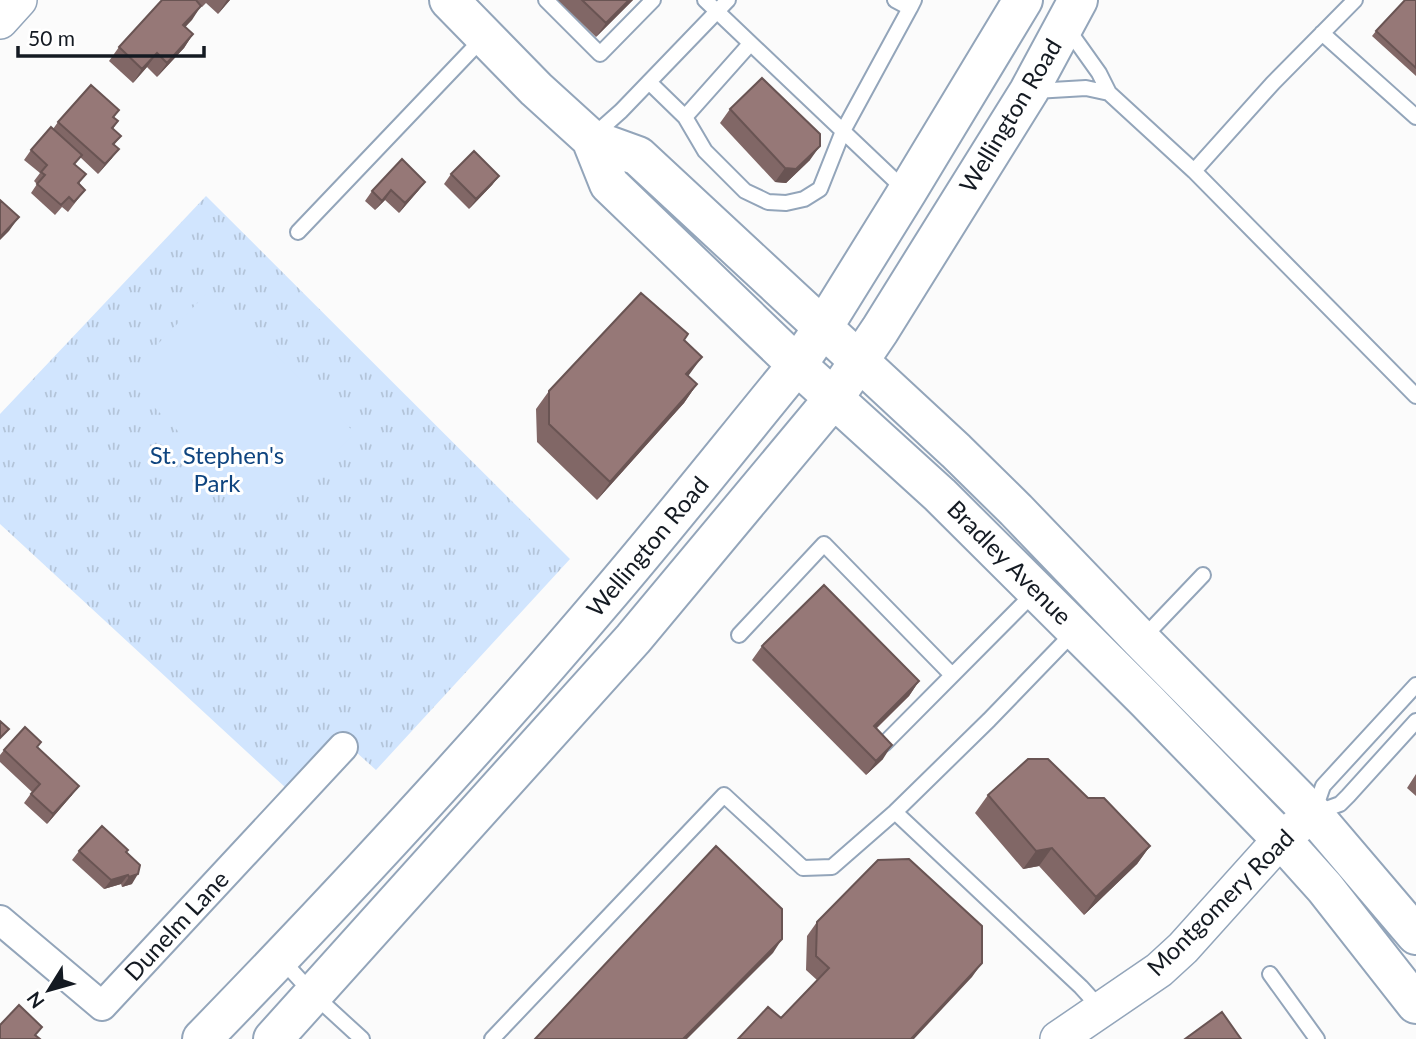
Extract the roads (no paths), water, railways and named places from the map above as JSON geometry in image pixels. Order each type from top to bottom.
[{"type":"main road","name":"Bradley Avenue","points":[[450,0],[536,89],[591,139],[638,156],[990,485],[1313,814],[1416,935]]},
{"type":"main road","name":"Wellington Road","points":[[202,1039],[281,959],[441,786],[601,604],[797,365],[907,192],[1023,0]]},
{"type":"main road","name":"Wellington Road","points":[[273,1039],[642,629],[834,398],[860,362],[1029,91],[1071,12]]},
{"type":"main road","name":"Bradley Avenue","points":[[591,139],[609,184],[797,365],[940,495],[1037,590],[1281,839],[1325,888],[1416,1004]]},
{"type":"street","points":[[0,20],[19,0]]},
{"type":"street","name":"Dunelm Lane","points":[[0,920],[102,1006],[343,747]]},
{"type":"street","name":"Montgomery Road","points":[[1058,1039],[1159,970],[1183,948],[1281,839],[1313,814]]},
{"type":"lane","points":[[546,0],[600,54],[653,0]]},
{"type":"lane","points":[[705,0],[907,192]]},
{"type":"lane","points":[[591,139],[728,0]]},
{"type":"lane","points":[[649,82],[685,117],[705,150],[745,191],[768,202],[795,201],[820,189],[843,131],[912,4],[895,0]]},
{"type":"lane","points":[[1194,172],[1355,0]]},
{"type":"lane","points":[[1071,12],[1110,93],[1194,172],[1416,396]]},
{"type":"lane","points":[[1322,33],[1416,117]]},
{"type":"lane","points":[[298,232],[485,36]]},
{"type":"lane","points":[[685,117],[750,44]]},
{"type":"lane","points":[[1029,91],[1086,88],[1110,93]]},
{"type":"lane","points":[[739,635],[824,544],[952,675]]},
{"type":"lane","points":[[1141,640],[1203,575]]},
{"type":"lane","points":[[884,744],[1037,590]]},
{"type":"lane","points":[[492,1039],[724,795],[803,868],[832,867],[895,812],[1076,630]]},
{"type":"lane","points":[[1313,814],[1323,786],[1416,685]]},
{"type":"lane","points":[[1313,814],[1340,804],[1416,722]]},
{"type":"lane","points":[[895,812],[1101,1009]]},
{"type":"lane","points":[[281,959],[314,995],[362,1039]]},
{"type":"lane","points":[[1269,974],[1317,1039]]},
{"type":"park label","name":"St. Stephen's Park","points":[[217,470]]}]
